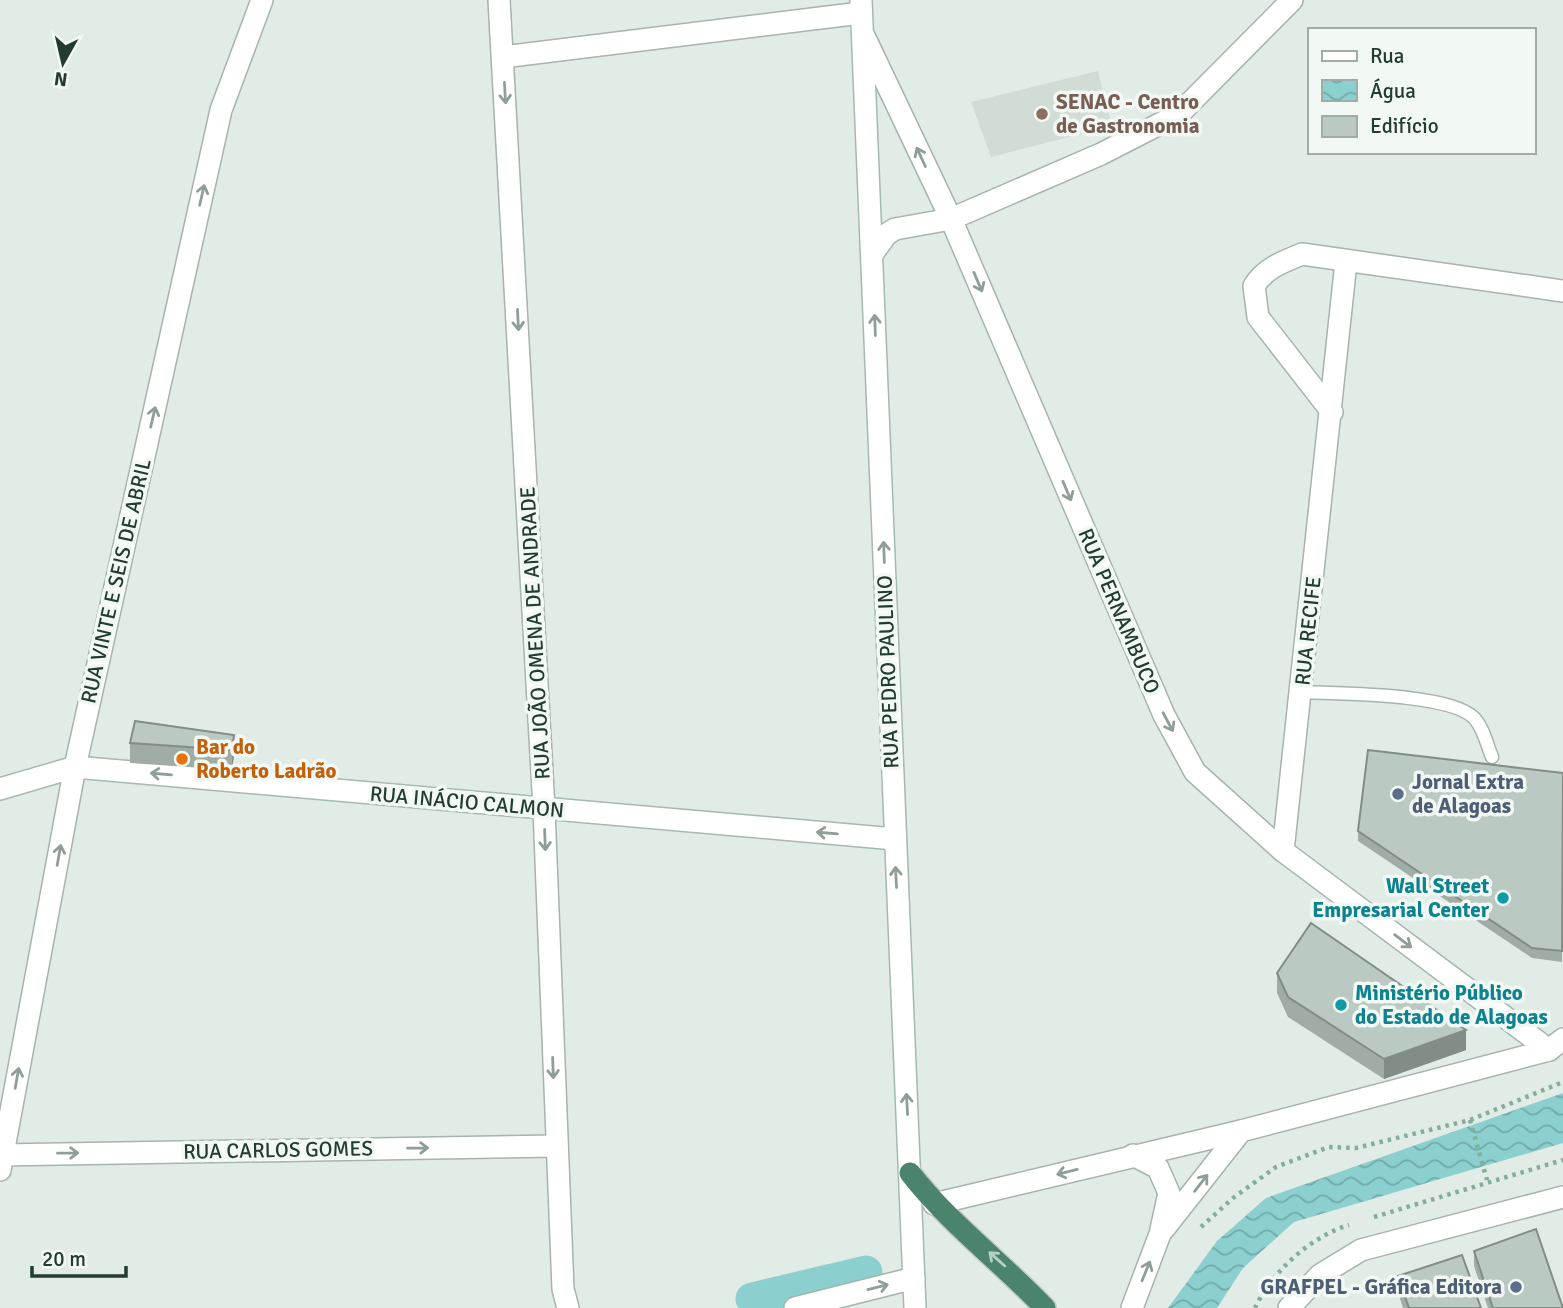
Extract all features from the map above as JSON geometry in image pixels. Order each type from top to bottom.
[{"type":"highway","points":[[910,1173],[934,1204],[1004,1265],[1045,1308]]},
{"type":"street","name":"RUA VINTE E SEIS DE ABRIL","points":[[1,1160],[75,767],[221,110],[262,0]]},
{"type":"street","name":"RUA JOÃO OMENA DE ANDRADE","points":[[499,0],[544,809],[563,1289],[568,1308]]},
{"type":"street","points":[[873,253],[879,242],[895,229],[951,219],[1101,154],[1179,114],[1292,0]]},
{"type":"street","points":[[503,57],[861,6],[864,36]]},
{"type":"street","name":"RUA PERNAMBUCO","points":[[864,36],[951,219],[1164,715],[1195,772],[1283,851],[1556,1045]]},
{"type":"street","name":"RUA PEDRO PAULINO","points":[[864,36],[915,1308]]},
{"type":"street","points":[[1332,412],[1258,317],[1254,286],[1260,276],[1278,264],[1302,254],[1563,291]]},
{"type":"street","name":"RUA RECIFE","points":[[1283,851],[1346,262]]},
{"type":"street","name":"RUA INÁCIO CALMON","points":[[0,789],[75,767],[895,839]]},
{"type":"street","points":[[934,1204],[1241,1131],[1556,1045]]},
{"type":"street","points":[[1160,1234],[1241,1131]]},
{"type":"street","name":"RUA CARLOS GOMES","points":[[1,1160],[556,1146]]},
{"type":"street","points":[[1132,1308],[1160,1234],[1169,1193],[1158,1168],[1133,1155]]},
{"type":"street","points":[[1289,1308],[1320,1275],[1361,1250],[1563,1197]]},
{"type":"street","points":[[795,1308],[914,1278]]},
{"type":"lane","points":[[1301,692],[1391,697],[1459,709],[1474,718],[1492,757]]},
{"type":"path","points":[[1198,1230],[1233,1198],[1276,1167],[1329,1147],[1356,1148],[1470,1120],[1563,1082]]},
{"type":"path","points":[[1470,1120],[1487,1181]]},
{"type":"shaded area","name":"SENAC - Centro de Gastronomia","points":[[1098,71],[1112,126],[991,157],[971,102]]},
{"type":"water","points":[[1563,1093],[1563,1143],[1294,1222],[1243,1268],[1217,1308],[1168,1308],[1217,1241],[1266,1198]]},
{"type":"building","points":[[135,721],[234,735],[232,750],[130,743]]},
{"type":"building","name":"Wall Street Empresarial Center","points":[[1368,750],[1563,773],[1562,951],[1532,948],[1358,831]]},
{"type":"building","name":"Ministério Público do Estado de Alagoas","points":[[1311,923],[1466,1030],[1384,1059],[1288,997],[1277,973]]},
{"type":"building","name":"GRAFPEL - Gráfica Editora","points":[[1536,1229],[1563,1308],[1493,1308],[1474,1251]]},
{"type":"building","points":[[1462,1255],[1481,1308],[1409,1308],[1398,1276]]},
{"type":"waterway","points":[[752,1299],[866,1272]]},
{"type":"place","name":"SENAC - Centro de Gastronomia","points":[[1042,114]]},
{"type":"place","name":"Bar do Roberto Ladrão","points":[[182,759]]},
{"type":"place","name":"Jornal Extra de Alagoas","points":[[1398,794]]},
{"type":"place","name":"Wall Street Empresarial Center","points":[[1503,898]]},
{"type":"place","name":"Ministério Público do Estado de Alagoas","points":[[1341,1005]]},
{"type":"place","name":"GRAFPEL - Gráfica Editora","points":[[1516,1287]]}]
